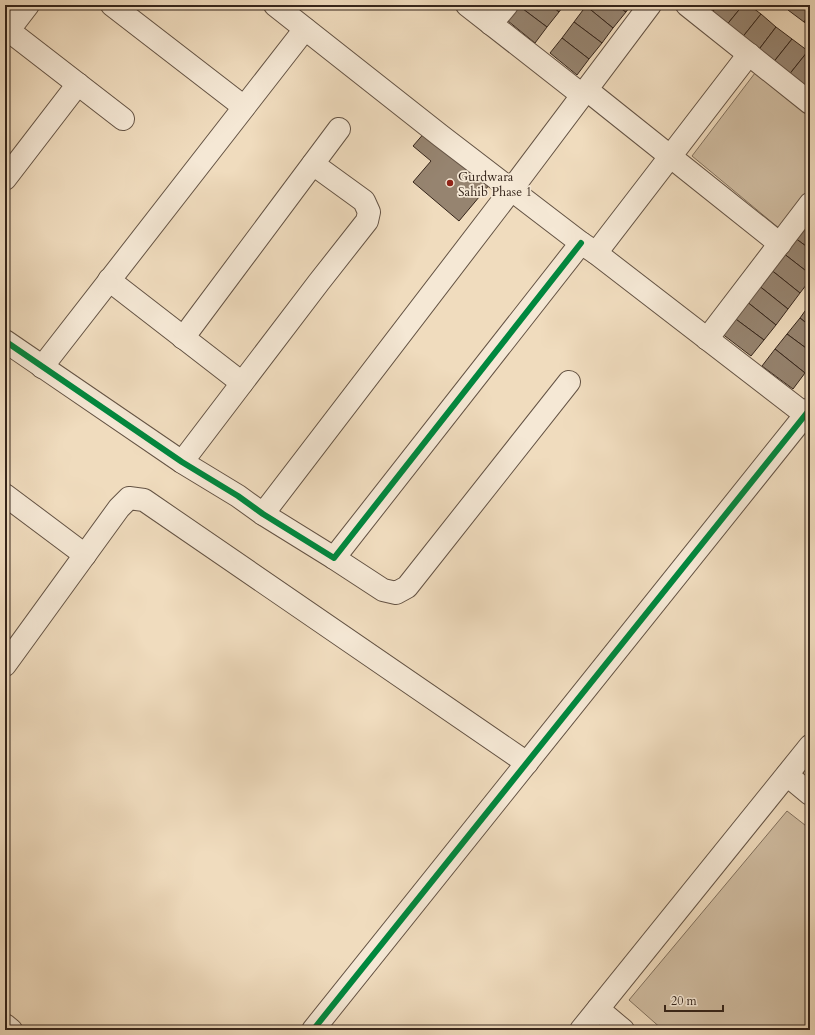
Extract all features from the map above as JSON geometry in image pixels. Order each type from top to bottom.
[{"type":"street","points":[[28,5],[7,33],[78,84],[123,119]]},
{"type":"street","points":[[112,5],[244,107]]},
{"type":"street","points":[[275,5],[511,190],[707,339],[808,412],[527,762],[319,1028]]},
{"type":"street","points":[[467,5],[670,156],[780,244]]},
{"type":"street","points":[[492,24],[506,5]]},
{"type":"street","points":[[263,514],[511,190],[650,5]]},
{"type":"street","points":[[687,5],[810,103]]},
{"type":"street","points":[[42,366],[305,29]]},
{"type":"street","points":[[334,558],[589,248],[670,156],[749,54]]},
{"type":"street","points":[[5,179],[78,84]]},
{"type":"street","points":[[184,338],[339,129]]},
{"type":"street","points":[[182,462],[367,221],[369,212],[364,201],[313,164]]},
{"type":"street","points":[[707,339],[810,204]]},
{"type":"street","points":[[109,280],[242,383]]},
{"type":"street","points":[[5,341],[182,462],[238,496],[263,514],[383,590],[396,593],[407,587],[569,382]]},
{"type":"street","points":[[5,495],[86,555]]},
{"type":"street","points":[[5,665],[119,508],[130,498],[144,500],[527,762]]},
{"type":"street","points":[[581,1030],[810,746]]},
{"type":"street","points":[[787,775],[810,794]]},
{"type":"street","points":[[598,1009],[623,1030]]},
{"type":"street","points":[[5,1025],[11,1030]]},
{"type":"shaded area","points":[[755,73],[810,117],[810,191],[780,229],[692,156]]},
{"type":"shaded area","points":[[787,811],[810,829],[810,1030],[663,1030],[629,1000]]},
{"type":"building","points":[[551,5],[559,12],[547,27],[519,6]]},
{"type":"building","points":[[551,5],[564,5],[559,12]]},
{"type":"building","points":[[616,5],[626,12],[613,28],[586,6]]},
{"type":"building","points":[[616,5],[631,5],[626,12]]},
{"type":"building","points":[[697,5],[718,5],[710,15]]},
{"type":"building","points":[[718,5],[743,5],[725,27],[710,15]]},
{"type":"building","points":[[743,5],[749,5],[761,14],[741,39],[725,27]]},
{"type":"building","points":[[792,5],[810,5],[810,14],[804,22],[788,10]]},
{"type":"building","points":[[519,6],[547,27],[535,43],[508,21]]},
{"type":"building","points":[[586,6],[613,28],[602,43],[574,22]]},
{"type":"building","points":[[761,14],[776,27],[757,52],[741,39]]},
{"type":"building","points":[[810,14],[810,27],[804,22]]},
{"type":"building","points":[[574,22],[602,43],[589,59],[562,38]]},
{"type":"building","points":[[776,27],[792,39],[772,64],[757,52]]},
{"type":"building","points":[[562,38],[589,59],[577,75],[550,53]]},
{"type":"building","points":[[792,39],[808,51],[788,76],[772,64]]},
{"type":"building","points":[[808,51],[810,53],[810,80],[804,88],[788,76]]},
{"type":"building","points":[[426,131],[490,184],[459,221],[413,182],[431,161],[413,146]]},
{"type":"building","points":[[807,222],[810,224],[810,249],[795,238]]},
{"type":"building","points":[[795,238],[810,249],[810,274],[783,253]]},
{"type":"building","points":[[783,253],[810,274],[810,280],[800,293],[770,269]]},
{"type":"building","points":[[770,269],[800,293],[788,309],[758,285]]},
{"type":"building","points":[[758,285],[788,309],[776,325],[746,301]]},
{"type":"building","points":[[746,301],[776,325],[764,340],[733,317]]},
{"type":"building","points":[[810,304],[810,326],[800,318]]},
{"type":"building","points":[[733,317],[764,340],[751,356],[721,333]]},
{"type":"building","points":[[800,318],[810,326],[810,351],[787,334]]},
{"type":"building","points":[[787,334],[810,351],[810,367],[805,373],[775,349]]},
{"type":"building","points":[[775,349],[805,373],[793,389],[762,366]]},
{"type":"cycle path","points":[[5,341],[182,462],[334,558],[581,243]]},
{"type":"cycle path","points":[[313,1030],[810,409]]},
{"type":"place","name":"Gurdwara Sahib Phase 1","points":[[450,183]]}]
